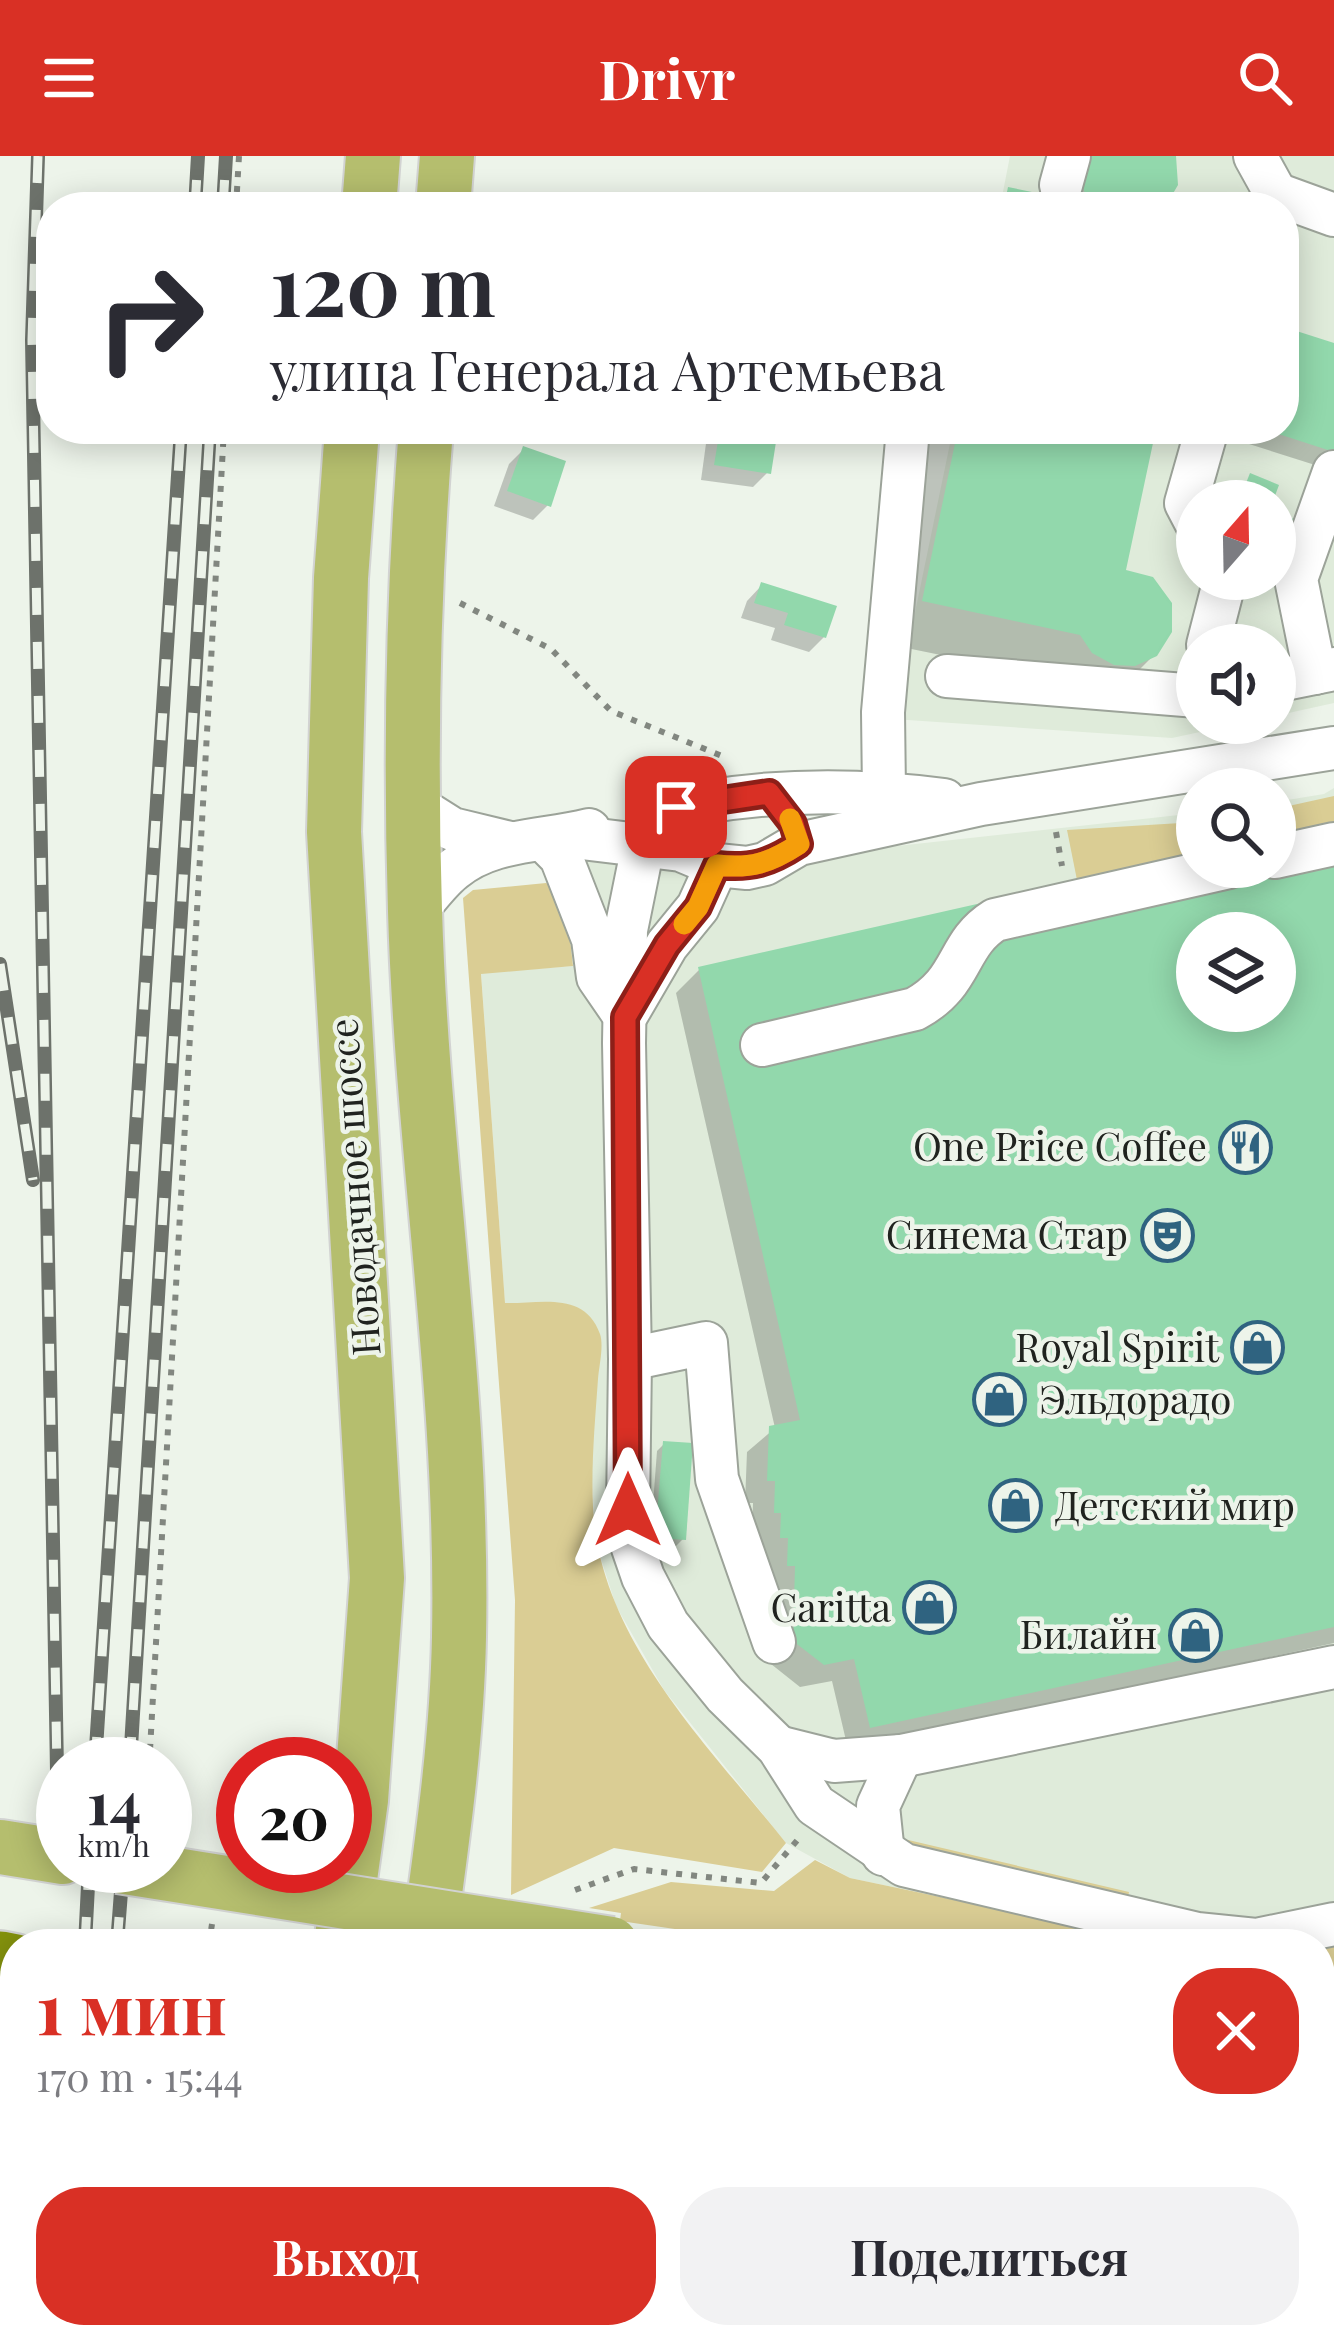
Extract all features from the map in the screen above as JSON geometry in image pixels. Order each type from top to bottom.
[{"type":"main road","points":[[370,192],[374,156]]},
{"type":"main road","points":[[444,192],[447,156]]},
{"type":"main road","name":"Новодачное шоссе","points":[[343,1929],[361,1800],[377,1578],[334,832],[340,578],[351,444]]},
{"type":"main road","name":"Новодачное шоссе","points":[[425,444],[414,580],[415,912],[457,1511],[459,1635],[453,1749],[430,1929]]},
{"type":"main road","points":[[0,1847],[36,1853]]},
{"type":"main road","points":[[192,1878],[516,1929]]},
{"type":"street","points":[[1255,156],[1270,192]]},
{"type":"street","points":[[1299,207],[1334,215]]},
{"type":"street","points":[[887,807],[883,712],[907,444]]},
{"type":"street","points":[[1193,480],[1203,444]]},
{"type":"street","points":[[1296,555],[1334,472]]},
{"type":"street","points":[[1290,600],[1308,674]]},
{"type":"street","points":[[947,676],[1176,692]]},
{"type":"street","points":[[1175,1929],[933,1873],[884,1854],[815,1805],[778,1747],[697,1663],[668,1625],[643,1577],[631,1542],[628,1510],[626,930],[643,846],[656,825],[755,778],[887,807],[981,805],[1334,748]]},
{"type":"street","points":[[755,778],[793,824],[799,844]]},
{"type":"street","points":[[415,912],[452,870],[473,856],[695,803]]},
{"type":"street","points":[[625,1017],[667,945],[698,907],[709,860],[699,836],[695,803]]},
{"type":"street","points":[[415,805],[452,829],[643,846],[747,868],[887,807]]},
{"type":"street","points":[[539,839],[561,857],[593,939],[598,976],[625,1017]]},
{"type":"street","points":[[1296,852],[1334,844]]},
{"type":"street","points":[[762,1045],[915,1009],[935,998],[956,975],[980,929],[995,920],[1176,879]]},
{"type":"street","points":[[630,1359],[706,1343],[717,1479],[774,1642]]},
{"type":"street","points":[[778,1747],[834,1761],[902,1756],[1334,1667]]},
{"type":"street","points":[[884,1854],[878,1805],[902,1756]]},
{"type":"path","points":[[237,192],[239,156]]},
{"type":"path","points":[[151,1737],[223,444]]},
{"type":"path","points":[[460,603],[551,649],[611,711],[755,778]]},
{"type":"path","points":[[1054,816],[1067,903]]},
{"type":"path","points":[[556,1897],[634,1869],[761,1882],[800,1836]]},
{"type":"shaded area","points":[[1010,156],[1334,156],[1334,703],[1296,711],[1296,624],[1176,624],[1176,737],[893,719],[950,444],[1299,444],[1299,192],[1003,192]]},
{"type":"shaded area","points":[[1334,788],[1334,1929],[1093,1929],[850,1878],[786,1843],[664,1690],[616,1606],[595,1540],[592,1479],[505,1304],[481,973],[573,966],[565,895],[546,883],[543,839],[700,855],[799,844],[888,847],[1176,815],[1176,888],[1296,888],[1296,799]]},
{"type":"shaded area","points":[[1334,796],[1334,824],[1296,832],[1296,804]]},
{"type":"shaded area","points":[[1176,823],[1176,858],[1077,880],[1067,830]]},
{"type":"shaded area","points":[[546,883],[565,894],[573,966],[481,974],[505,1303],[559,1302],[593,1320],[602,1344],[593,1507],[600,1555],[615,1601],[662,1688],[786,1843],[762,1872],[614,1848],[511,1895],[515,1600],[463,898],[473,890]]},
{"type":"shaded area","points":[[904,1839],[1129,1892],[1127,1902],[907,1847]]},
{"type":"shaded area","points":[[815,1860],[850,1878],[1093,1929],[675,1929],[620,1921],[621,1913],[589,1908],[671,1882],[774,1891]]},
{"type":"building","points":[[1083,156],[1176,156],[1178,185],[1174,192],[1085,192]]},
{"type":"building","points":[[1299,332],[1334,343],[1334,452],[1299,441]]},
{"type":"building","points":[[718,444],[776,444],[771,474],[714,465]]},
{"type":"building","points":[[955,444],[1153,444],[1126,570],[1153,577],[1172,603],[1172,632],[1157,656],[1135,666],[1114,665],[1092,653],[1080,635],[922,601]]},
{"type":"building","points":[[523,446],[566,461],[551,507],[507,491]]},
{"type":"building","points":[[761,582],[837,606],[826,638],[784,625],[788,613],[754,603]]},
{"type":"building","points":[[1334,859],[1334,1627],[870,1728],[854,1659],[824,1665],[793,1641],[795,1566],[787,1566],[788,1538],[780,1538],[781,1513],[774,1513],[775,1481],[767,1481],[769,1426],[800,1420],[698,967],[1057,886],[1063,918],[1201,888],[1296,888],[1296,867]]},
{"type":"building","points":[[663,1441],[693,1443],[686,1540],[655,1538]]},
{"type":"railway","points":[[37,192],[38,156]]},
{"type":"railway","points":[[196,192],[198,156]]},
{"type":"railway","points":[[224,192],[226,156]]},
{"type":"railway","points":[[36,217],[32,340],[56,1737]]},
{"type":"railway","points":[[97,1737],[180,444]]},
{"type":"railway","points":[[132,1737],[209,444]]},
{"type":"railway","points":[[0,964],[33,1180]]},
{"type":"railway","points":[[86,1929],[88,1893]]},
{"type":"railway","points":[[118,1929],[121,1893]]},
{"type":"slow traffic","points":[[684,924],[698,907],[717,865],[747,868],[764,864],[799,844],[790,819]]},
{"type":"place","name":"One Price Coffee","points":[[1246,1147]]},
{"type":"place","name":"Синема Стар","points":[[1167,1235]]},
{"type":"place","name":"Royal Spirit","points":[[1258,1348]]},
{"type":"place","name":"Эльдорадо","points":[[1000,1400]]},
{"type":"place","name":"Детский мир","points":[[1016,1506]]},
{"type":"place","name":"Caritta","points":[[930,1608]]},
{"type":"place","name":"Билайн","points":[[1196,1635]]},
{"type":"route","points":[[628,1510],[625,1017],[667,945],[698,907],[717,865],[747,868],[764,864],[799,844],[793,824],[769,793],[676,807]]}]
